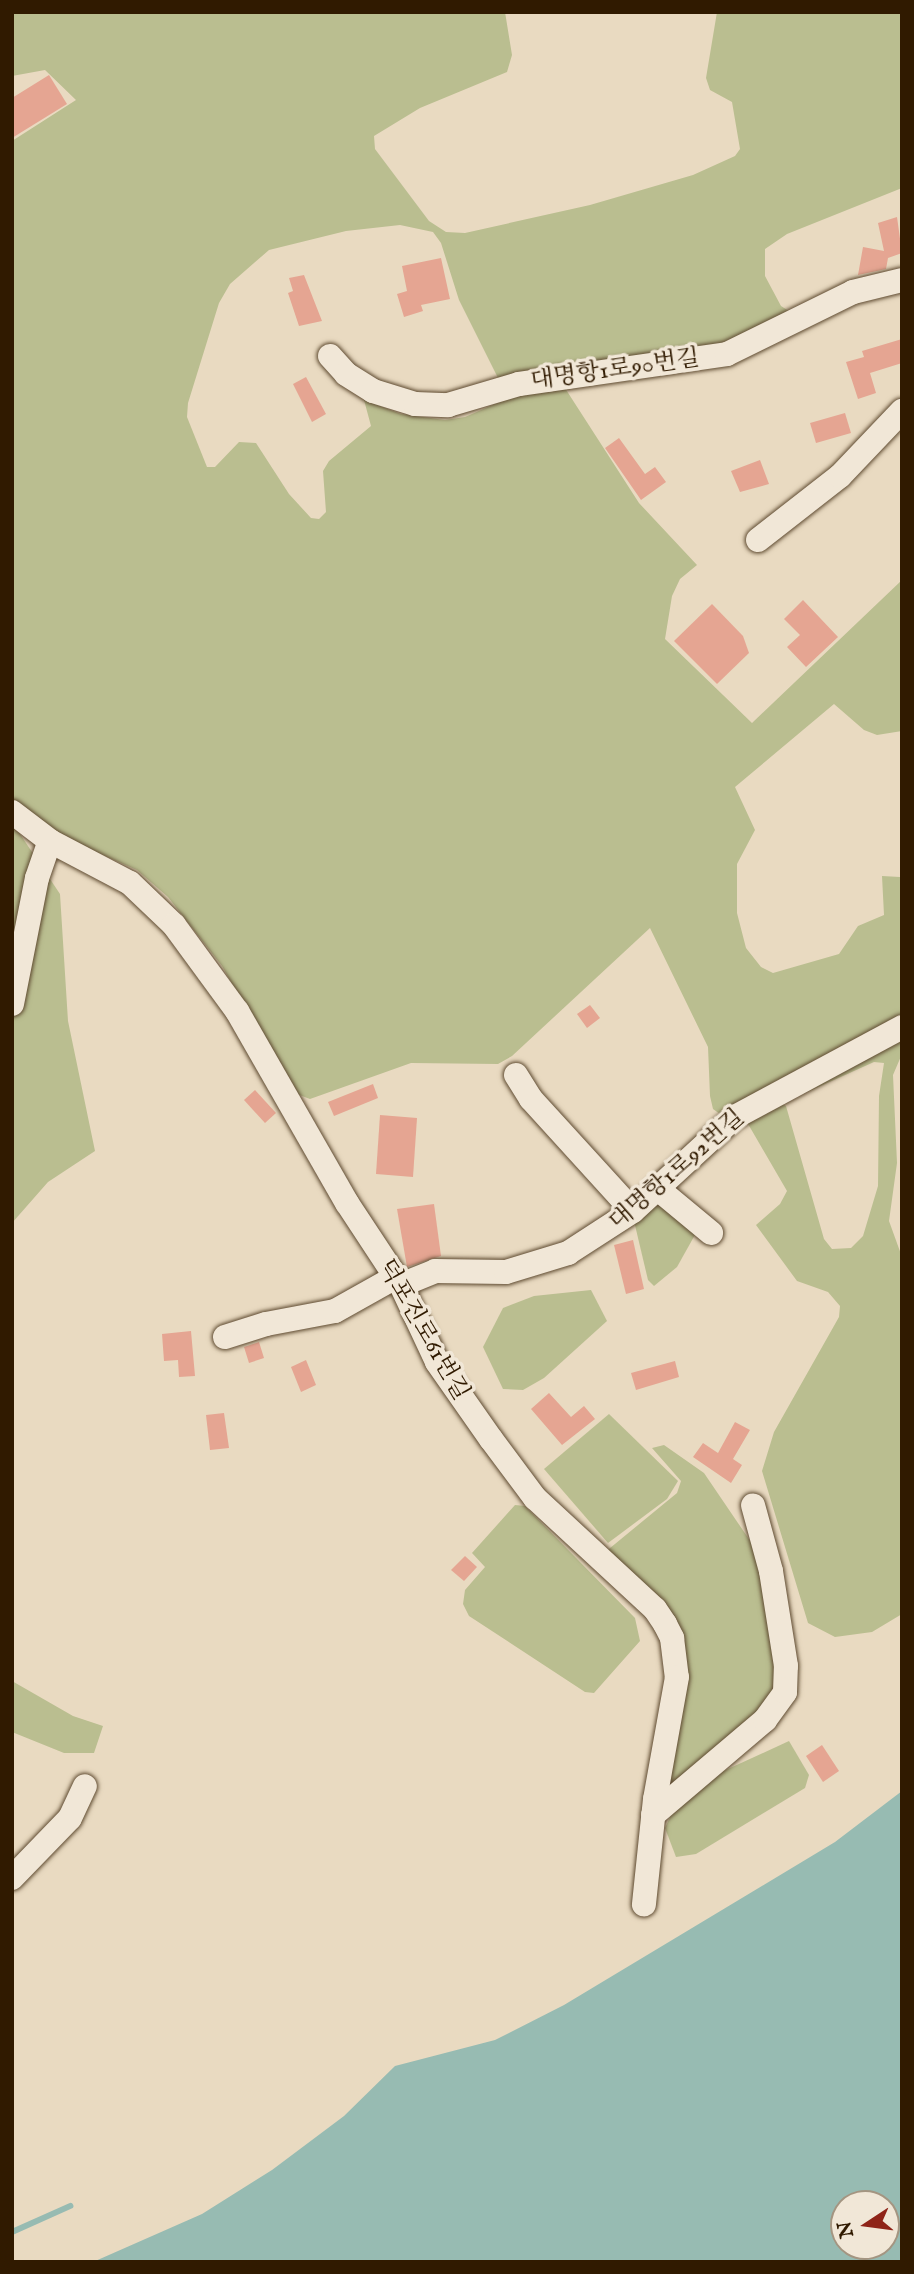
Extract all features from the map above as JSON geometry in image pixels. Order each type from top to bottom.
[{"type":"lane","name":"대명항1로90번길","points":[[330,356],[346,374],[373,391],[415,404],[448,405],[519,384],[727,354],[853,292],[902,280]]},
{"type":"lane","points":[[758,540],[840,476],[902,411]]},
{"type":"lane","name":"덕포진로61번길","points":[[12,812],[50,841],[112,872],[174,925],[237,1011],[281,1093],[397,1281],[437,1362],[536,1498],[655,1609],[672,1638],[677,1677],[653,1815],[644,1904]]},
{"type":"lane","points":[[12,1004],[37,878],[50,841]]},
{"type":"lane","name":"대명항1로92번길","points":[[225,1337],[266,1324],[335,1311],[397,1281],[435,1271],[506,1272],[547,1262],[610,1229],[658,1189],[735,1117],[902,1027]]},
{"type":"lane","points":[[516,1075],[531,1099],[633,1211]]},
{"type":"lane","points":[[658,1189],[711,1233]]},
{"type":"lane","points":[[653,1815],[765,1720],[785,1692],[786,1666],[771,1571],[753,1505]]},
{"type":"lane","points":[[12,1878],[70,1818],[85,1786]]},
{"type":"green space","points":[[12,12],[505,12],[512,55],[507,72],[420,108],[374,136],[375,149],[429,221],[446,232],[465,233],[590,205],[693,175],[735,156],[740,149],[732,102],[710,90],[706,78],[717,12],[902,12],[902,188],[787,234],[765,249],[765,276],[781,306],[792,313],[757,334],[563,385],[639,503],[697,565],[680,579],[672,596],[665,639],[752,723],[902,580],[902,731],[877,735],[864,730],[834,704],[735,787],[755,830],[737,864],[737,913],[746,948],[761,967],[773,973],[839,954],[858,926],[884,915],[882,876],[900,877],[902,1020],[733,1112],[720,1114],[713,1109],[710,1096],[708,1047],[650,928],[512,1056],[498,1064],[411,1063],[310,1099],[294,1093],[222,966],[168,897],[137,870],[71,841],[12,802],[12,141],[76,100],[45,70],[12,76]],"holes":[[[400,225],[433,232],[441,243],[459,300],[500,382],[504,400],[465,417],[445,420],[401,414],[364,400],[371,426],[329,461],[323,471],[326,512],[319,519],[311,518],[289,494],[256,443],[239,442],[215,467],[207,467],[187,417],[188,403],[219,303],[230,284],[269,250],[346,231]]]},
{"type":"green space","points":[[12,822],[60,894],[68,1021],[95,1151],[48,1182],[12,1223]]},
{"type":"green space","points":[[902,1034],[902,1054],[893,1075],[897,1163],[889,1221],[902,1257],[902,1614],[872,1632],[835,1637],[808,1623],[762,1471],[774,1432],[839,1317],[840,1306],[828,1292],[797,1281],[756,1225],[780,1204],[787,1191],[744,1117],[779,1102],[786,1106],[824,1239],[832,1249],[851,1248],[863,1236],[878,1186],[879,1096],[884,1063],[874,1062],[794,1098]]},
{"type":"green space","points":[[658,1204],[696,1233],[677,1267],[654,1286],[648,1280],[634,1221]]},
{"type":"green space","points":[[591,1290],[607,1321],[544,1378],[523,1390],[503,1389],[483,1347],[503,1308],[534,1296]]},
{"type":"green space","points":[[609,1414],[678,1481],[667,1499],[608,1543],[544,1469]]},
{"type":"green space","points":[[664,1445],[704,1473],[757,1551],[780,1675],[771,1701],[669,1793],[684,1667],[604,1553],[677,1493],[681,1481],[652,1448]]},
{"type":"green space","points":[[515,1505],[525,1506],[635,1618],[640,1641],[594,1693],[585,1692],[469,1616],[463,1604],[465,1590],[485,1567],[472,1553]]},
{"type":"green space","points":[[12,1681],[73,1716],[103,1726],[94,1753],[64,1753],[12,1732]]},
{"type":"green space","points":[[789,1741],[809,1775],[805,1788],[696,1854],[676,1857],[665,1828],[672,1813],[717,1774]]},
{"type":"water","points":[[902,1791],[902,2262],[93,2262],[202,2214],[272,2170],[344,2116],[395,2066],[495,2040],[564,2005],[835,1842]]},
{"type":"building","points":[[49,75],[67,104],[12,138],[12,98]]},
{"type":"building","points":[[897,217],[902,253],[888,258],[886,269],[858,275],[863,247],[884,251],[878,223]]},
{"type":"building","points":[[441,258],[450,299],[421,305],[423,311],[404,317],[397,294],[407,291],[402,266]]},
{"type":"building","points":[[304,275],[322,321],[299,326],[288,293],[293,291],[289,278]]},
{"type":"building","points":[[902,339],[902,363],[870,373],[876,393],[858,399],[846,362],[864,357],[862,351]]},
{"type":"building","points":[[306,377],[326,414],[312,422],[293,384]]},
{"type":"building","points":[[845,413],[851,433],[816,443],[810,423]]},
{"type":"building","points":[[619,438],[645,474],[655,467],[666,482],[641,500],[605,448]]},
{"type":"building","points":[[760,460],[769,484],[740,492],[731,471]]},
{"type":"building","points":[[803,600],[838,637],[806,667],[787,647],[800,635],[784,619]]},
{"type":"building","points":[[712,604],[743,636],[749,653],[717,684],[674,641]]},
{"type":"building","points":[[590,1005],[600,1018],[587,1028],[577,1014]]},
{"type":"building","points":[[373,1084],[378,1098],[334,1116],[328,1102]]},
{"type":"building","points":[[255,1090],[276,1113],[265,1123],[244,1100]]},
{"type":"building","points":[[380,1115],[417,1118],[413,1177],[376,1174]]},
{"type":"building","points":[[434,1204],[441,1256],[407,1267],[397,1209]]},
{"type":"building","points":[[633,1240],[644,1289],[626,1294],[614,1245]]},
{"type":"building","points":[[191,1331],[195,1376],[179,1377],[178,1360],[164,1361],[162,1334]]},
{"type":"building","points":[[259,1342],[264,1358],[249,1363],[244,1347]]},
{"type":"building","points":[[306,1360],[316,1385],[301,1392],[291,1367]]},
{"type":"building","points":[[675,1361],[679,1377],[636,1390],[631,1373]]},
{"type":"building","points":[[549,1393],[571,1417],[584,1406],[595,1419],[562,1445],[531,1409]]},
{"type":"building","points":[[224,1413],[229,1448],[210,1450],[206,1415]]},
{"type":"building","points":[[735,1422],[750,1430],[733,1459],[742,1465],[731,1483],[693,1457],[703,1443],[718,1453]]},
{"type":"building","points":[[465,1556],[477,1567],[464,1581],[451,1570]]},
{"type":"building","points":[[822,1745],[839,1771],[823,1782],[806,1756]]},
{"type":"waterway","points":[[12,2232],[70,2206]]}]
